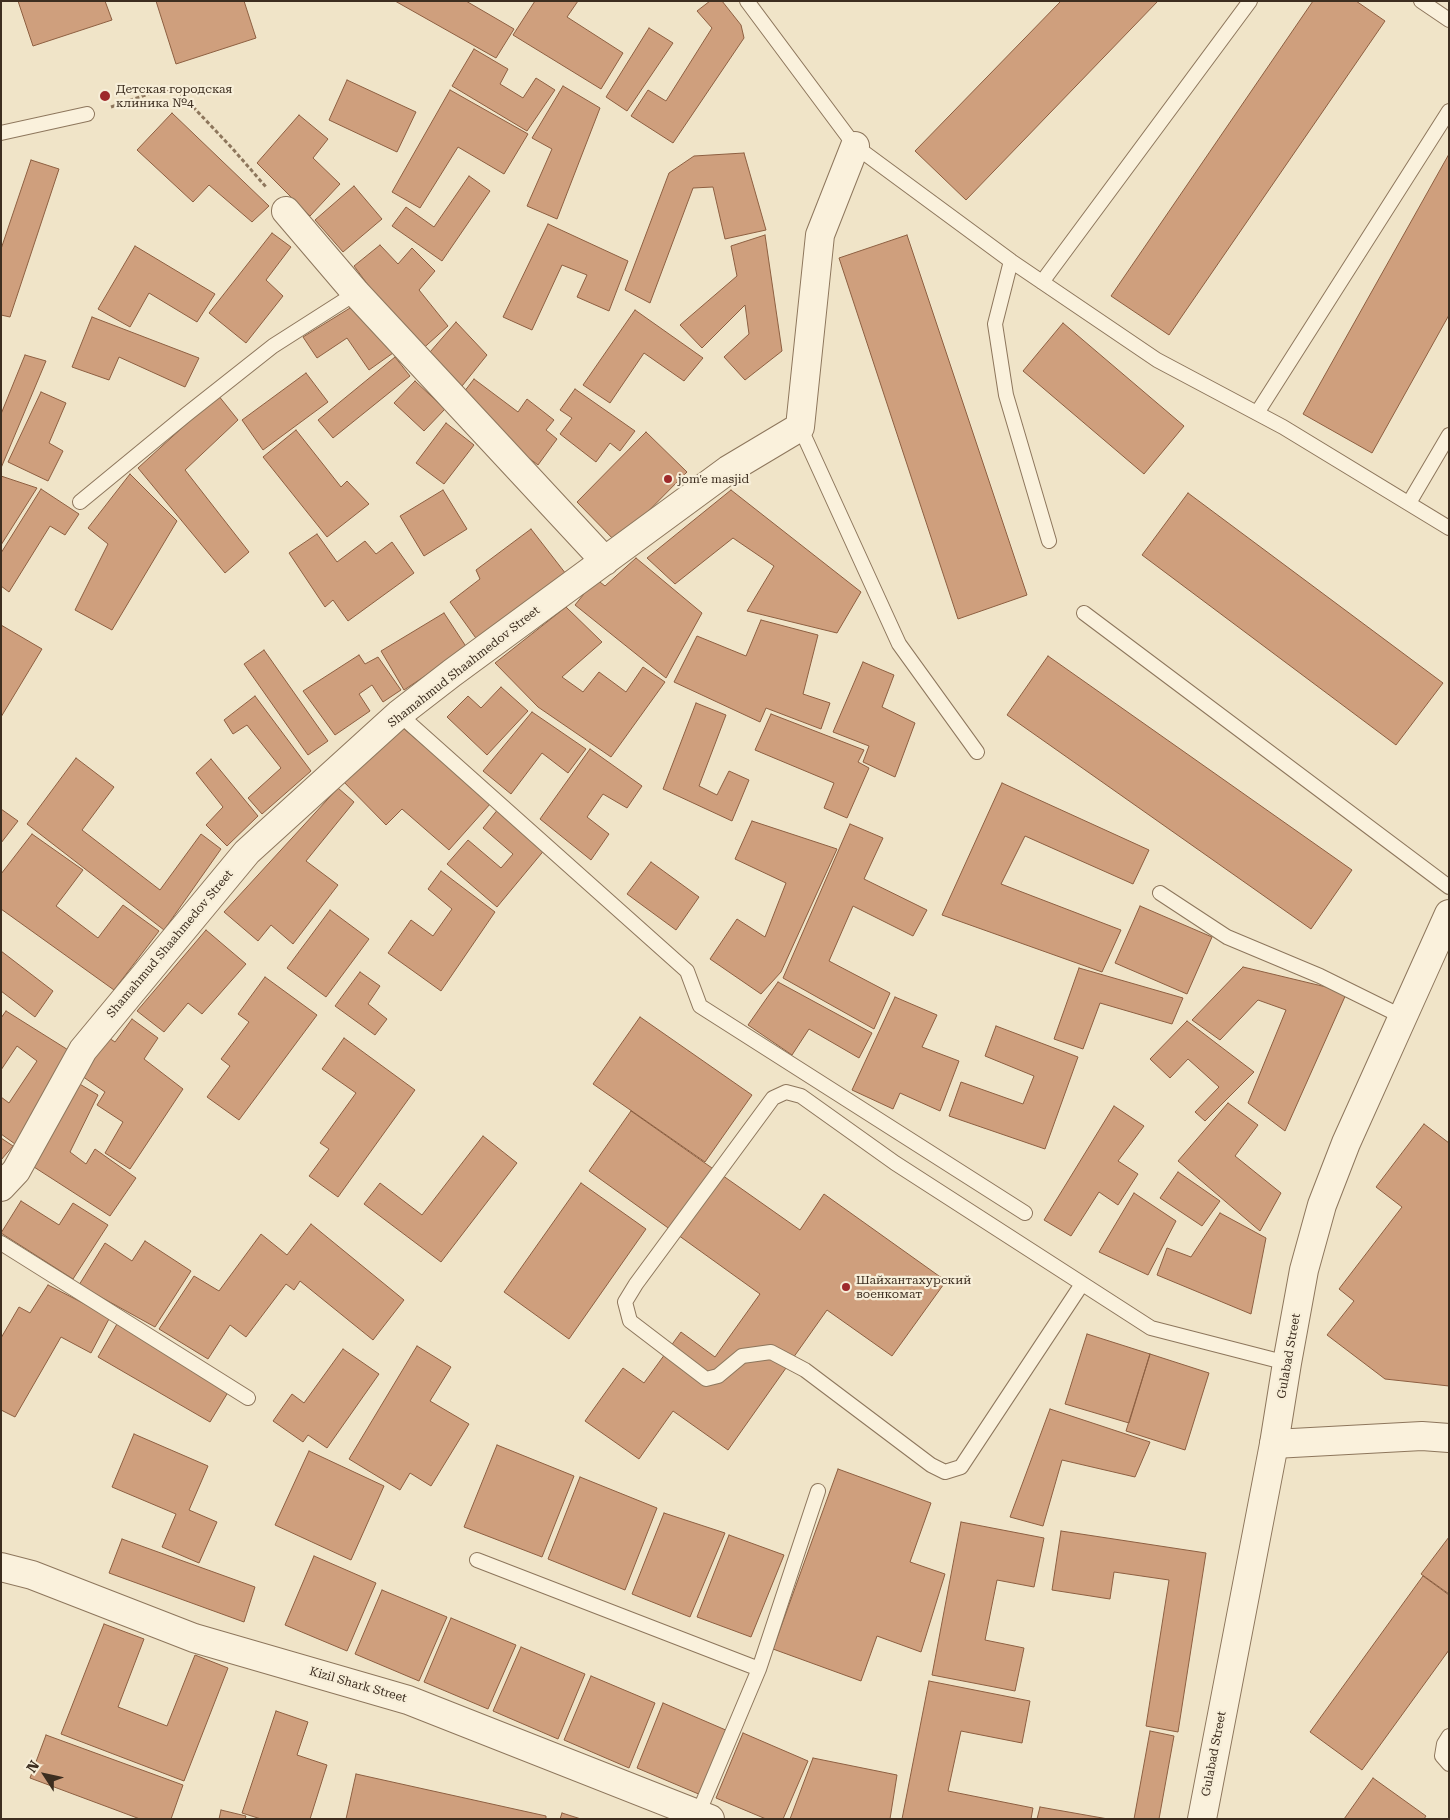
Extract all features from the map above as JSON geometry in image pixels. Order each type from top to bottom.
[{"type":"street","points":[[800,427],[820,235],[855,146]]},
{"type":"street","points":[[286,211],[356,293],[605,560]]},
{"type":"street","name":"Shamahmud Shaahmedov Street","points":[[1,1186],[16,1171],[83,1050],[247,852],[399,714],[452,673],[728,470],[800,427]]},
{"type":"street","name":"Gulabad Street","points":[[1202,1819],[1274,1444],[1286,1364],[1304,1270],[1322,1205],[1346,1143],[1449,914]]},
{"type":"street","points":[[1274,1444],[1422,1436],[1449,1438]]},
{"type":"street","name":"Kizil Shark Street","points":[[1,1567],[32,1575],[194,1638],[408,1700],[704,1816]]},
{"type":"lane","points":[[747,1],[855,146],[1011,261],[1157,360],[1283,426],[1449,528]]},
{"type":"lane","points":[[1042,282],[1250,1]]},
{"type":"lane","points":[[1421,1],[1449,20]]},
{"type":"lane","points":[[1257,413],[1449,111]]},
{"type":"lane","points":[[1,133],[87,114]]},
{"type":"lane","points":[[1011,261],[995,324],[1006,396],[1049,541]]},
{"type":"lane","points":[[80,502],[273,346],[356,293]]},
{"type":"lane","points":[[800,427],[899,644],[977,752]]},
{"type":"lane","points":[[1410,503],[1449,435]]},
{"type":"lane","points":[[1084,613],[1449,887]]},
{"type":"lane","points":[[399,714],[687,971],[700,1006],[1025,1213]]},
{"type":"lane","points":[[1160,893],[1227,937],[1320,976],[1403,1017]]},
{"type":"lane","points":[[1082,1284],[961,1466],[945,1472],[931,1465],[805,1370],[771,1352],[742,1356],[718,1376],[706,1379],[630,1321],[625,1302],[636,1284],[773,1098],[786,1092],[800,1096],[895,1163],[1151,1328],[1286,1364]]},
{"type":"lane","points":[[1,1243],[248,1398]]},
{"type":"lane","points":[[704,1816],[759,1669],[818,1491]]},
{"type":"lane","points":[[477,1560],[759,1669]]},
{"type":"lane","points":[[1449,1736],[1444,1744],[1442,1756],[1449,1764]]},
{"type":"path","points":[[87,114],[157,91],[179,92],[232,148],[286,211]]},
{"type":"building","points":[[18,1],[105,1],[112,20],[33,46]]},
{"type":"building","points":[[156,1],[244,1],[256,38],[176,64]]},
{"type":"building","points":[[395,1],[466,1],[514,29],[496,58]]},
{"type":"building","points":[[535,1],[578,1],[567,17],[623,53],[601,89],[513,35]]},
{"type":"building","points":[[710,1],[722,1],[741,25],[744,38],[673,143],[631,116],[648,90],[666,101],[712,28],[697,11]]},
{"type":"building","points":[[1061,1],[1158,1],[966,200],[915,151]]},
{"type":"building","points":[[1313,1],[1356,1],[1385,21],[1169,335],[1111,296]]},
{"type":"building","points":[[649,28],[673,43],[627,111],[606,97]]},
{"type":"building","points":[[474,49],[508,69],[500,84],[523,98],[536,78],[555,90],[527,131],[452,86]]},
{"type":"building","points":[[347,80],[416,112],[397,152],[329,120]]},
{"type":"building","points":[[563,86],[600,108],[557,219],[527,206],[552,149],[532,138]]},
{"type":"building","points":[[450,90],[528,134],[504,174],[458,147],[420,208],[392,192]]},
{"type":"building","points":[[172,113],[269,206],[252,222],[209,185],[193,202],[137,150]]},
{"type":"building","points":[[299,115],[328,139],[313,158],[340,184],[310,216],[257,163]]},
{"type":"building","points":[[744,153],[766,230],[725,239],[713,187],[693,188],[650,303],[625,290],[669,173],[694,156]]},
{"type":"building","points":[[1449,154],[1449,315],[1372,453],[1303,414]]},
{"type":"building","points":[[31,160],[59,169],[10,317],[1,315],[1,249]]},
{"type":"building","points":[[469,176],[490,191],[442,261],[392,226],[406,207],[434,227]]},
{"type":"building","points":[[354,186],[382,219],[343,252],[315,220]]},
{"type":"building","points":[[548,224],[628,261],[609,311],[577,297],[587,275],[562,265],[532,330],[503,317]]},
{"type":"building","points":[[272,233],[291,247],[266,280],[283,296],[246,343],[209,313]]},
{"type":"building","points":[[765,235],[782,351],[745,380],[724,357],[749,334],[745,305],[702,348],[680,325],[737,276],[731,246]]},
{"type":"building","points":[[907,235],[1027,595],[958,619],[839,258]]},
{"type":"building","points":[[380,245],[398,264],[412,248],[435,271],[419,290],[448,326],[418,353],[354,266]]},
{"type":"building","points":[[135,246],[215,294],[197,322],[149,293],[130,327],[98,309]]},
{"type":"building","points":[[355,305],[393,353],[369,370],[347,338],[317,358],[303,337]]},
{"type":"building","points":[[635,310],[703,358],[684,381],[644,353],[610,403],[583,385]]},
{"type":"building","points":[[92,317],[199,358],[185,387],[119,357],[109,380],[72,367]]},
{"type":"building","points":[[456,322],[487,355],[454,396],[424,359]]},
{"type":"building","points":[[1063,323],[1184,426],[1144,474],[1023,371]]},
{"type":"building","points":[[25,355],[46,361],[1,468],[1,414]]},
{"type":"building","points":[[395,357],[410,376],[333,438],[318,420]]},
{"type":"building","points":[[306,373],[328,402],[263,450],[242,420]]},
{"type":"building","points":[[474,379],[518,412],[527,399],[554,420],[546,430],[557,439],[538,465],[457,401]]},
{"type":"building","points":[[415,381],[445,409],[424,431],[394,403]]},
{"type":"building","points":[[575,389],[635,431],[620,451],[610,443],[596,462],[560,434],[572,418],[560,410]]},
{"type":"building","points":[[41,392],[66,403],[49,443],[63,451],[48,481],[8,462]]},
{"type":"building","points":[[218,395],[238,420],[185,470],[249,552],[225,573],[138,468]]},
{"type":"building","points":[[446,423],[474,445],[444,484],[416,463]]},
{"type":"building","points":[[296,430],[341,487],[347,481],[369,504],[327,537],[263,457]]},
{"type":"building","points":[[646,432],[687,472],[617,543],[577,502]]},
{"type":"building","points":[[130,474],[177,521],[112,630],[75,610],[108,544],[88,528]]},
{"type":"building","points":[[1,476],[37,488],[1,545]]},
{"type":"building","points":[[41,489],[79,514],[65,535],[50,526],[9,592],[1,586],[1,553]]},
{"type":"building","points":[[443,490],[467,529],[424,556],[400,516]]},
{"type":"building","points":[[731,490],[861,592],[837,633],[747,611],[774,566],[733,538],[675,584],[647,558]]},
{"type":"building","points":[[1188,493],[1443,683],[1396,745],[1142,555]]},
{"type":"building","points":[[531,529],[566,574],[478,641],[450,602],[480,579],[476,570]]},
{"type":"building","points":[[317,534],[337,562],[365,541],[376,554],[392,542],[414,573],[348,621],[333,600],[325,607],[289,553]]},
{"type":"building","points":[[636,558],[702,613],[666,678],[575,605],[596,579],[605,586]]},
{"type":"building","points":[[566,607],[602,642],[562,677],[583,692],[599,672],[626,692],[643,667],[665,682],[611,757],[538,707],[495,663]]},
{"type":"building","points":[[444,613],[467,648],[404,690],[381,651]]},
{"type":"building","points":[[761,620],[818,635],[803,694],[830,703],[821,729],[766,708],[760,722],[674,682],[697,636],[746,656]]},
{"type":"building","points":[[1,625],[42,649],[1,717]]},
{"type":"building","points":[[264,650],[328,741],[308,755],[244,664]]},
{"type":"building","points":[[359,655],[365,664],[378,657],[401,690],[383,702],[372,685],[359,694],[370,711],[335,735],[303,691]]},
{"type":"building","points":[[1048,656],[1352,870],[1311,929],[1007,715]]},
{"type":"building","points":[[863,662],[894,675],[882,707],[915,723],[895,777],[863,762],[869,746],[833,732]]},
{"type":"building","points":[[501,687],[528,711],[487,755],[447,717],[468,696],[481,708]]},
{"type":"building","points":[[255,696],[311,771],[262,814],[248,798],[281,768],[247,725],[233,734],[224,720]]},
{"type":"building","points":[[696,703],[726,715],[699,786],[717,795],[729,771],[749,780],[732,821],[663,789]]},
{"type":"building","points":[[532,712],[586,749],[568,773],[542,753],[511,794],[483,771]]},
{"type":"building","points":[[771,714],[864,750],[858,762],[869,768],[847,818],[824,808],[834,783],[755,750]]},
{"type":"building","points":[[397,723],[491,803],[449,850],[402,809],[386,825],[340,778]]},
{"type":"building","points":[[590,749],[642,786],[627,808],[603,794],[587,817],[609,834],[591,860],[540,819]]},
{"type":"building","points":[[76,758],[114,787],[82,830],[160,890],[201,834],[221,849],[164,930],[27,824]]},
{"type":"building","points":[[211,759],[258,816],[227,846],[206,825],[223,807],[196,773]]},
{"type":"building","points":[[1002,783],[1149,850],[1133,884],[1025,836],[1001,884],[1121,930],[1102,972],[942,915]]},
{"type":"building","points":[[338,788],[354,802],[306,861],[338,885],[293,944],[271,925],[258,941],[224,912]]},
{"type":"building","points":[[499,808],[546,848],[497,907],[447,864],[468,840],[501,868],[513,854],[483,828]]},
{"type":"building","points":[[1,809],[18,821],[1,843]]},
{"type":"building","points":[[752,821],[837,849],[781,972],[761,994],[710,959],[737,919],[765,937],[786,883],[735,859]]},
{"type":"building","points":[[850,824],[883,838],[864,879],[927,910],[913,936],[853,906],[829,961],[890,993],[874,1029],[783,978]]},
{"type":"building","points":[[32,834],[83,870],[56,906],[98,938],[123,905],[159,931],[114,990],[1,909],[1,874]]},
{"type":"building","points":[[651,862],[699,897],[676,930],[627,894]]},
{"type":"building","points":[[441,871],[495,912],[441,991],[388,953],[411,920],[433,936],[452,909],[428,889]]},
{"type":"building","points":[[1140,906],[1212,937],[1187,994],[1115,963]]},
{"type":"building","points":[[330,910],[369,939],[326,997],[287,968]]},
{"type":"building","points":[[206,930],[246,964],[202,1014],[188,1003],[164,1032],[137,1011]]},
{"type":"building","points":[[1,951],[53,991],[35,1017],[1,991]]},
{"type":"building","points":[[1243,967],[1347,992],[1285,1131],[1248,1103],[1286,1010],[1258,1000],[1220,1040],[1192,1020]]},
{"type":"building","points":[[1079,968],[1183,998],[1172,1024],[1100,1003],[1083,1049],[1054,1039]]},
{"type":"building","points":[[360,972],[380,986],[368,1004],[387,1019],[375,1035],[335,1006]]},
{"type":"building","points":[[265,977],[317,1015],[239,1120],[207,1097],[230,1066],[221,1059],[249,1022],[238,1014]]},
{"type":"building","points":[[778,982],[872,1033],[859,1058],[809,1029],[792,1055],[748,1025]]},
{"type":"building","points":[[895,997],[937,1015],[922,1047],[959,1061],[940,1111],[900,1093],[893,1109],[852,1090]]},
{"type":"building","points":[[6,1011],[73,1053],[15,1144],[1,1134],[1,1097],[9,1103],[37,1061],[17,1046],[1,1070],[1,1018]]},
{"type":"building","points":[[640,1017],[752,1095],[705,1162],[593,1084]]},
{"type":"building","points":[[132,1019],[158,1038],[144,1059],[183,1089],[130,1169],[105,1153],[123,1122],[97,1105],[105,1092],[82,1076],[109,1038],[115,1042]]},
{"type":"building","points":[[1187,1021],[1254,1072],[1205,1121],[1195,1112],[1219,1087],[1188,1059],[1170,1078],[1150,1059]]},
{"type":"building","points":[[996,1026],[1078,1057],[1045,1149],[949,1116],[961,1082],[1023,1104],[1034,1076],[985,1056]]},
{"type":"building","points":[[344,1038],[415,1090],[338,1197],[309,1176],[329,1149],[320,1143],[356,1093],[322,1069]]},
{"type":"building","points":[[78,1083],[98,1095],[70,1152],[86,1164],[95,1149],[136,1178],[110,1216],[34,1167]]},
{"type":"building","points":[[1228,1103],[1258,1125],[1235,1156],[1281,1193],[1260,1231],[1178,1161]]},
{"type":"building","points":[[1114,1106],[1144,1126],[1118,1161],[1138,1174],[1118,1205],[1099,1192],[1071,1236],[1044,1220]]},
{"type":"building","name":"Шайхантахурский военкомат","points":[[631,1111],[800,1230],[824,1194],[946,1281],[892,1356],[827,1310],[728,1450],[673,1411],[639,1459],[585,1421],[623,1368],[644,1383],[681,1332],[715,1357],[760,1294],[589,1171]]},
{"type":"building","points":[[1424,1124],[1449,1143],[1449,1386],[1385,1379],[1327,1335],[1354,1301],[1339,1289],[1402,1207],[1376,1187]]},
{"type":"building","points":[[483,1136],[517,1163],[441,1262],[364,1204],[380,1183],[422,1215]]},
{"type":"building","points":[[1,1138],[13,1146],[1,1160]]},
{"type":"building","points":[[1178,1172],[1220,1201],[1202,1226],[1160,1198]]},
{"type":"building","points":[[581,1183],[646,1229],[569,1339],[504,1292]]},
{"type":"building","points":[[1134,1193],[1176,1221],[1148,1275],[1099,1252]]},
{"type":"building","points":[[21,1201],[59,1225],[73,1203],[108,1225],[73,1279],[1,1233]]},
{"type":"building","points":[[1220,1213],[1266,1238],[1251,1314],[1157,1275],[1167,1248],[1191,1257]]},
{"type":"building","points":[[311,1224],[404,1300],[373,1340],[300,1281],[294,1290],[286,1284],[246,1337],[230,1325],[208,1359],[159,1329],[194,1276],[219,1291],[261,1234],[287,1255]]},
{"type":"building","points":[[145,1241],[191,1271],[155,1327],[79,1285],[105,1243],[132,1261]]},
{"type":"building","points":[[48,1285],[110,1317],[91,1353],[61,1337],[15,1417],[1,1410],[1,1338],[19,1307],[30,1313]]},
{"type":"building","points":[[117,1324],[230,1389],[210,1422],[98,1357]]},
{"type":"building","points":[[1087,1334],[1150,1354],[1129,1423],[1065,1404]]},
{"type":"building","points":[[417,1346],[451,1367],[430,1401],[469,1424],[431,1486],[410,1473],[400,1490],[349,1459]]},
{"type":"building","points":[[343,1349],[379,1374],[327,1448],[308,1435],[303,1442],[273,1421],[292,1394],[304,1403]]},
{"type":"building","points":[[1150,1354],[1209,1373],[1185,1450],[1126,1431]]},
{"type":"building","points":[[1050,1409],[1150,1442],[1135,1477],[1062,1460],[1043,1526],[1010,1517]]},
{"type":"building","points":[[134,1434],[208,1466],[189,1510],[217,1522],[199,1563],[162,1547],[176,1514],[112,1487]]},
{"type":"building","points":[[497,1445],[574,1476],[542,1557],[464,1527]]},
{"type":"building","points":[[309,1451],[384,1486],[351,1560],[275,1525]]},
{"type":"building","points":[[838,1469],[931,1503],[910,1562],[945,1574],[921,1652],[877,1636],[861,1681],[773,1649]]},
{"type":"building","points":[[580,1477],[657,1508],[625,1590],[548,1559]]},
{"type":"building","points":[[664,1513],[725,1533],[690,1617],[632,1594]]},
{"type":"building","points":[[961,1522],[1044,1538],[1034,1587],[997,1580],[985,1640],[1024,1648],[1015,1691],[932,1675]]},
{"type":"building","points":[[1061,1531],[1206,1553],[1178,1732],[1146,1726],[1169,1580],[1114,1572],[1110,1599],[1052,1590]]},
{"type":"building","points":[[729,1535],[784,1555],[751,1637],[697,1617]]},
{"type":"building","points":[[1449,1537],[1449,1594],[1421,1574]]},
{"type":"building","points":[[122,1539],[255,1587],[244,1622],[109,1573]]},
{"type":"building","points":[[314,1556],[376,1583],[347,1651],[285,1625]]},
{"type":"building","points":[[1423,1576],[1449,1595],[1449,1650],[1362,1770],[1310,1732]]},
{"type":"building","points":[[382,1590],[447,1617],[419,1681],[355,1654]]},
{"type":"building","points":[[451,1618],[516,1645],[488,1709],[424,1682]]},
{"type":"building","points":[[104,1624],[144,1639],[118,1707],[167,1726],[195,1655],[228,1668],[184,1781],[61,1734]]},
{"type":"building","points":[[521,1647],[585,1674],[558,1739],[493,1711]]},
{"type":"building","points":[[591,1676],[655,1703],[629,1768],[564,1740]]},
{"type":"building","points":[[929,1681],[1030,1701],[1022,1743],[961,1731],[948,1791],[1033,1808],[1031,1819],[902,1819]]},
{"type":"building","points":[[663,1703],[728,1731],[701,1795],[637,1768]]},
{"type":"building","points":[[276,1711],[308,1722],[297,1755],[327,1765],[310,1819],[261,1819],[242,1813]]},
{"type":"building","points":[[1150,1731],[1174,1736],[1159,1819],[1134,1819]]},
{"type":"building","points":[[743,1733],[808,1761],[783,1819],[766,1819],[716,1798]]},
{"type":"building","points":[[46,1735],[183,1785],[171,1819],[140,1819],[30,1778]]},
{"type":"building","points":[[813,1758],[897,1775],[890,1819],[790,1819]]},
{"type":"building","points":[[356,1774],[546,1816],[546,1819],[346,1819]]},
{"type":"building","points":[[1373,1778],[1426,1816],[1424,1819],[1344,1819]]},
{"type":"building","points":[[1040,1807],[1108,1819],[1037,1819]]},
{"type":"building","points":[[221,1810],[246,1816],[245,1819],[219,1819]]},
{"type":"building","points":[[562,1813],[581,1819],[560,1819]]},
{"type":"place","name":"Детская городская клиника №4","points":[[105,96]]},
{"type":"place","name":"jom'e masjid","points":[[668,479]]},
{"type":"place","name":"Шайхантахурский военкомат","points":[[846,1287]]}]
